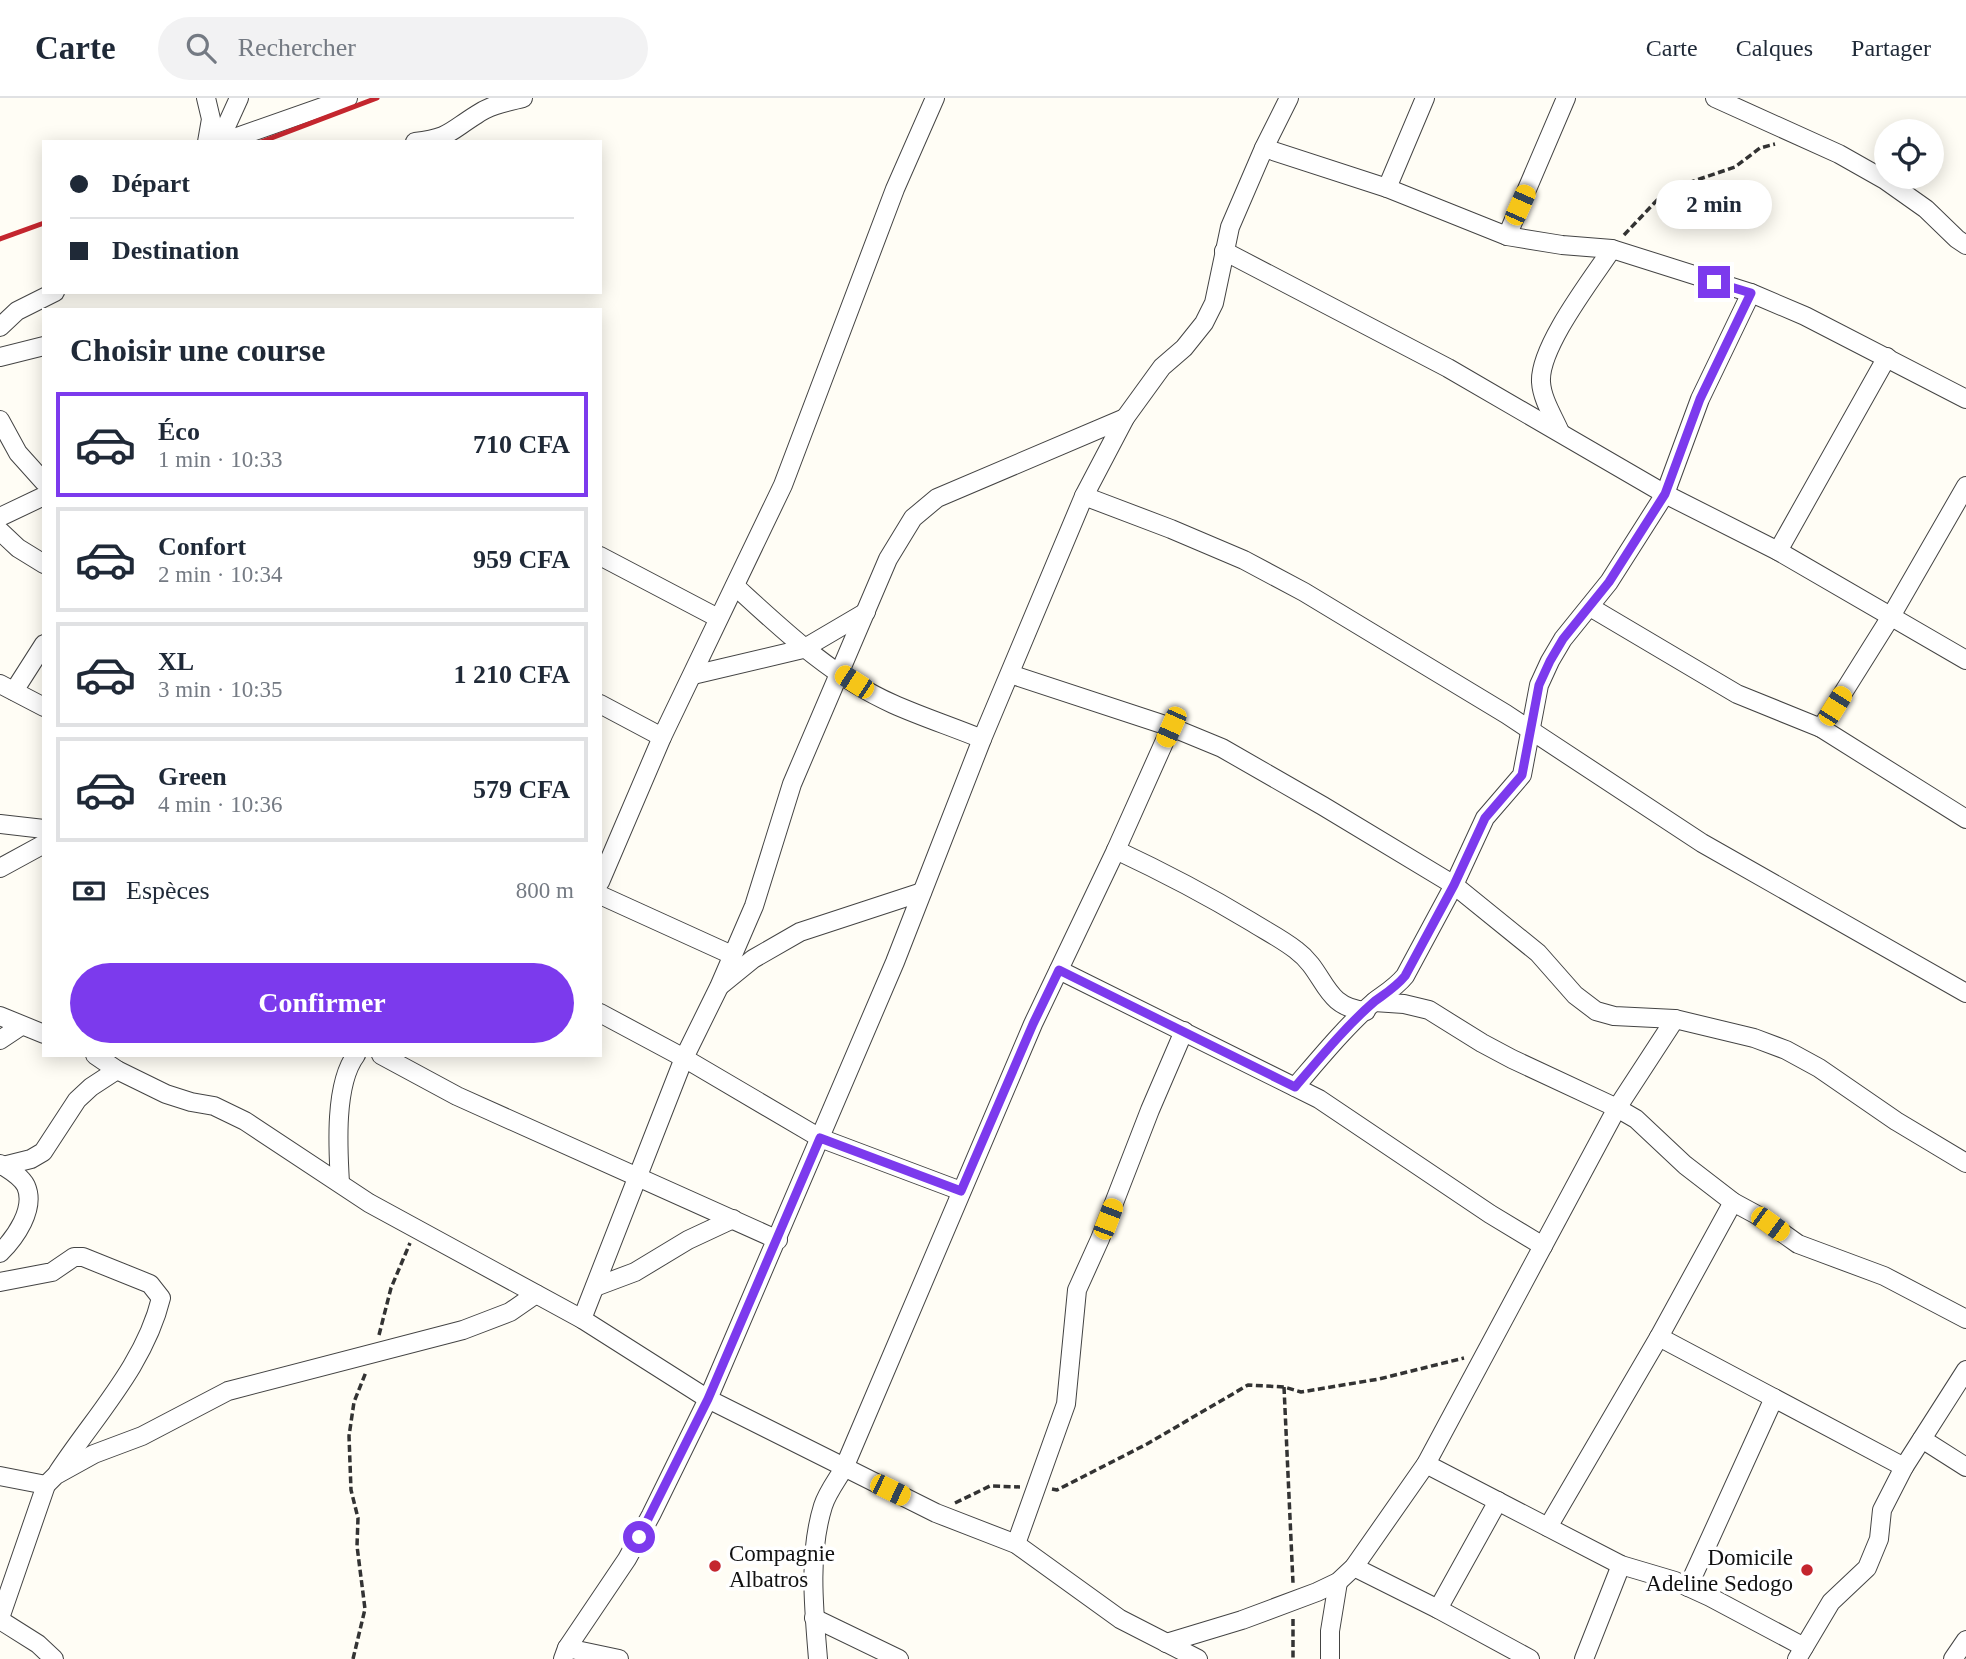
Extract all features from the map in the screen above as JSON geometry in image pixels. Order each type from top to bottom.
[{"type":"street","points":[[206,98],[211,120],[207,140]]},
{"type":"street","points":[[222,140],[239,98]]},
{"type":"street","points":[[227,140],[348,98]]},
{"type":"street","points":[[427,140],[455,131],[475,115],[497,104],[523,98]]},
{"type":"street","points":[[605,859],[783,485],[895,189],[935,98]]},
{"type":"street","points":[[619,1659],[565,1653],[627,1559],[652,1515],[708,1399],[778,1240],[1083,496],[1125,418],[1162,367],[1184,348],[1204,323],[1214,303],[1230,227],[1289,98]]},
{"type":"street","points":[[1387,188],[1425,98]]},
{"type":"street","points":[[1507,236],[1566,98]]},
{"type":"street","points":[[1715,98],[1839,154],[1908,195],[1966,245]]},
{"type":"street","points":[[1264,148],[1387,188],[1507,236],[1562,245],[1612,249],[1751,293],[1805,316],[1966,399]]},
{"type":"street","points":[[1560,432],[1545,398],[1541,383],[1542,370],[1549,349],[1612,249]]},
{"type":"street","points":[[1224,251],[1408,347],[1665,494],[1778,551],[1966,660]]},
{"type":"street","points":[[1295,1087],[1330,1046],[1405,976],[1454,885],[1485,818],[1522,775],[1539,685],[1550,661],[1563,639],[1609,582],[1665,494],[1700,399],[1751,293]]},
{"type":"street","points":[[0,327],[17,311],[51,294]]},
{"type":"street","points":[[0,357],[42,346]]},
{"type":"street","points":[[1778,551],[1887,357]]},
{"type":"street","points":[[582,1319],[684,1058],[719,987],[764,880],[792,785],[888,559],[913,518],[937,498],[1125,418]]},
{"type":"street","points":[[0,420],[18,453],[42,480]]},
{"type":"street","points":[[1821,728],[1890,618],[1966,486]]},
{"type":"street","points":[[1083,496],[1244,560],[1304,592],[1530,730],[1702,842],[1966,993]]},
{"type":"street","points":[[0,517],[42,497]]},
{"type":"street","points":[[0,531],[18,548],[42,563]]},
{"type":"street","points":[[602,557],[718,618]]},
{"type":"street","points":[[736,586],[803,649],[840,673],[892,704],[982,739]]},
{"type":"street","points":[[1590,607],[1737,694],[1821,728],[1966,819]]},
{"type":"street","points":[[693,676],[803,649],[866,612]]},
{"type":"street","points":[[42,646],[7,688],[42,706]]},
{"type":"street","points":[[1010,674],[1171,727],[1222,748],[1454,885],[1538,953],[1575,995],[1596,1010],[1614,1016],[1675,1019],[1754,1038],[1786,1050],[1819,1068],[1896,1121],[1966,1163]]},
{"type":"street","points":[[602,705],[663,737]]},
{"type":"street","points":[[818,1659],[814,1618],[817,1537],[823,1505],[844,1468],[1033,1024],[1171,727]]},
{"type":"street","points":[[0,824],[42,829]]},
{"type":"street","points":[[0,868],[42,845]]},
{"type":"street","points":[[1116,850],[1171,876],[1279,939],[1309,961],[1340,1004],[1350,1010],[1404,1004],[1429,1010],[1482,1044],[1636,1119],[1685,1165],[1733,1202],[1758,1215],[1798,1244],[1884,1276],[1966,1319]]},
{"type":"street","points":[[719,987],[754,959],[800,932],[922,892]]},
{"type":"street","points":[[602,896],[732,955]]},
{"type":"street","points":[[1059,970],[1319,1099],[1479,1207],[1543,1246]]},
{"type":"street","points":[[602,1014],[684,1058],[820,1138],[961,1191]]},
{"type":"street","points":[[0,1016],[42,1033]]},
{"type":"street","points":[[1166,1643],[1293,1601],[1338,1582],[1354,1567],[1426,1464],[1617,1108],[1675,1019]]},
{"type":"street","points":[[0,1040],[22,1027]]},
{"type":"street","points":[[1016,1545],[1066,1404],[1077,1290],[1184,1031]]},
{"type":"street","points":[[98,1057],[117,1070],[166,1094],[215,1106],[245,1121],[369,1203],[582,1319],[708,1399],[936,1513],[1016,1545],[1120,1619],[1198,1659]]},
{"type":"street","points":[[340,1183],[338,1121],[345,1082],[355,1057]]},
{"type":"street","points":[[385,1057],[457,1096],[778,1240]]},
{"type":"street","points":[[2,1165],[31,1159],[43,1152],[77,1100],[117,1070]]},
{"type":"street","points":[[0,1253],[14,1239],[27,1207],[26,1187],[15,1174],[2,1165]]},
{"type":"street","points":[[1548,1527],[1659,1337],[1733,1202]]},
{"type":"street","points":[[595,1287],[635,1272],[688,1240],[733,1219]]},
{"type":"street","points":[[0,1282],[52,1272],[74,1257],[83,1257],[150,1284],[161,1298],[157,1314],[125,1380],[51,1480],[0,1619],[38,1644],[54,1659]]},
{"type":"street","points":[[0,1476],[51,1480],[94,1454],[142,1436],[228,1391],[463,1330],[510,1312],[536,1294]]},
{"type":"street","points":[[1659,1337],[1904,1468]]},
{"type":"street","points":[[1426,1464],[1621,1564],[1688,1587],[1801,1653],[1831,1602],[1867,1568],[1879,1539],[1882,1510],[1904,1468],[1966,1370]]},
{"type":"street","points":[[1688,1587],[1774,1398]]},
{"type":"street","points":[[1922,1439],[1966,1467]]},
{"type":"street","points":[[1438,1609],[1498,1501]]},
{"type":"street","points":[[1584,1659],[1621,1564]]},
{"type":"street","points":[[1354,1567],[1530,1659]]},
{"type":"street","points":[[1330,1659],[1330,1631],[1338,1582]]},
{"type":"street","points":[[814,1618],[899,1659]]},
{"type":"street","points":[[1953,1659],[1966,1640]]},
{"type":"path","points":[[1612,249],[1660,197],[1679,186],[1735,167],[1760,148],[1801,136]]},
{"type":"path","points":[[353,1659],[365,1609],[357,1546],[358,1518],[351,1490],[349,1436],[354,1402],[375,1352],[391,1288],[416,1228]]},
{"type":"path","points":[[936,1513],[989,1486],[1058,1490],[1147,1444],[1248,1385],[1284,1387],[1301,1392],[1379,1379],[1487,1353]]},
{"type":"path","points":[[1284,1387],[1292,1532],[1293,1659]]},
{"type":"railway","points":[[266,140],[377,98]]},
{"type":"railway","points":[[0,239],[42,224]]},
{"type":"place","name":"Compagnie Albatros","points":[[715,1566]]},
{"type":"place","name":"Domicile Adeline Sedogo","points":[[1807,1570]]},
{"type":"route","points":[[639,1537],[708,1399],[820,1138],[961,1191],[1059,970],[1295,1087],[1330,1046],[1374,1002],[1405,976],[1454,885],[1485,818],[1522,775],[1539,685],[1550,661],[1563,639],[1609,582],[1665,494],[1700,399],[1751,293],[1714,282]]}]
